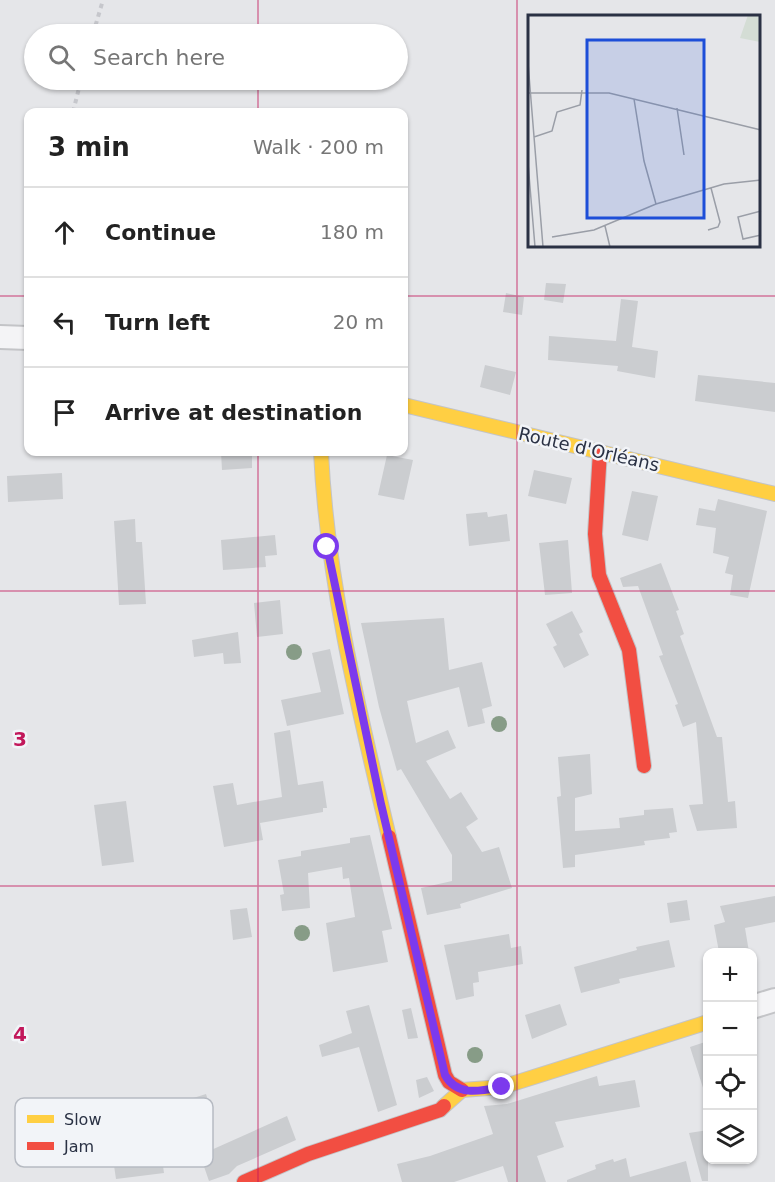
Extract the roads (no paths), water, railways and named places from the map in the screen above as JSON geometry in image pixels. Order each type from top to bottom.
[{"type":"street","points":[[0,337],[24,338]]},
{"type":"street","name":"Route d'Orléans","points":[[408,406],[775,494]]},
{"type":"street","points":[[600,451],[595,534],[599,575],[629,650],[644,766]]},
{"type":"street","points":[[321,456],[327,547],[381,804],[445,1075],[449,1082],[462,1090],[502,1087],[703,1024]]},
{"type":"street","points":[[757,1006],[775,1000]]},
{"type":"street","points":[[244,1182],[308,1154],[440,1110],[456,1098],[462,1090]]}]
